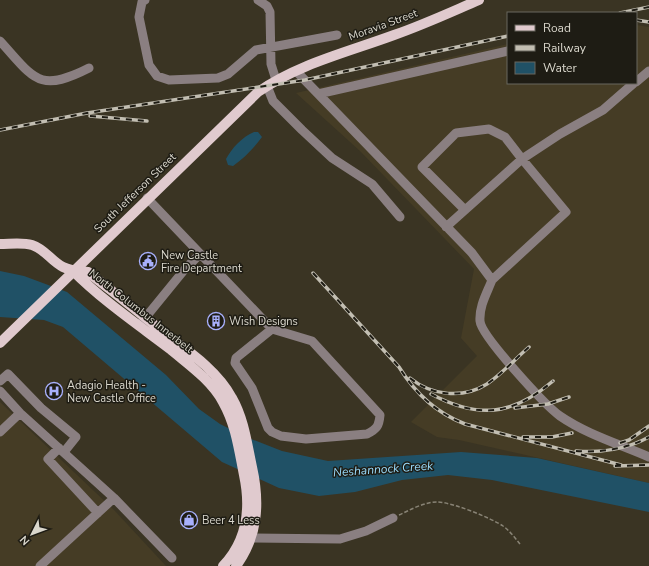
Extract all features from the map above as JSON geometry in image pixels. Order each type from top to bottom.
[{"type":"main road","name":"Moravia Street","points":[[296,71],[395,35],[472,1]]},
{"type":"main road","name":"South Jefferson Street","points":[[0,343],[249,100],[276,80],[296,71]]},
{"type":"main road","name":"North Columbus Innerbelt","points":[[0,244],[21,243],[32,245],[42,250],[62,267],[73,271],[88,272],[206,380],[223,401],[235,430],[247,493],[246,521],[236,548],[224,566]]},
{"type":"main road","name":"North Columbus Innerbelt","points":[[142,321],[197,359],[220,381],[236,405],[246,437],[255,480],[257,513],[251,538],[236,566]]},
{"type":"street","points":[[145,0],[142,2],[139,17],[149,65],[157,76],[169,80],[185,81],[218,78],[228,74],[256,50],[271,49],[337,35]]},
{"type":"street","points":[[258,0],[267,6],[271,18],[272,69],[276,80]]},
{"type":"street","points":[[0,42],[32,76],[45,82],[69,78],[89,68]]},
{"type":"street","points":[[318,94],[507,51]]},
{"type":"street","points":[[296,71],[472,253],[492,280]]},
{"type":"street","points":[[637,80],[649,71]]},
{"type":"street","points":[[446,227],[522,159],[560,134],[603,110],[633,84]]},
{"type":"street","points":[[267,86],[273,101],[302,130],[332,158],[372,184],[400,217]]},
{"type":"street","points":[[465,210],[422,168],[456,133],[489,128],[505,137],[566,212],[492,280],[480,309],[480,322],[486,334],[508,363],[559,415],[590,432],[649,456]]},
{"type":"street","points":[[147,198],[272,329],[312,340],[380,415],[379,425],[375,430],[367,434],[306,439],[281,436],[268,428],[252,388],[235,362],[236,358],[272,329]]},
{"type":"street","points":[[142,321],[185,269],[200,254]]},
{"type":"street","points":[[0,381],[8,374],[41,408],[76,437],[48,459],[98,513]]},
{"type":"street","points":[[0,391],[20,413],[114,498],[172,558]]},
{"type":"street","points":[[0,432],[20,413]]},
{"type":"street","points":[[40,566],[114,498]]},
{"type":"street","points":[[251,538],[340,539],[366,531],[393,518]]},
{"type":"path","points":[[393,518],[420,506],[436,502],[447,504],[483,516],[504,526],[520,544]]},
{"type":"shaded area","points":[[637,25],[649,27],[649,483],[459,440],[437,437],[411,422],[477,356],[461,338],[474,269],[360,151],[296,93],[507,44],[507,84],[637,84]]},
{"type":"shaded area","points":[[0,402],[114,510],[166,566],[0,566]]},
{"type":"water","points":[[254,132],[258,132],[262,137],[259,141],[249,153],[237,163],[233,166],[228,165],[226,159],[231,151],[238,143]]},
{"type":"water","name":"Neshannock Creek","points":[[0,271],[24,276],[67,292],[166,375],[199,409],[220,424],[246,437],[282,451],[328,461],[461,452],[537,458],[649,483],[649,512],[492,480],[448,475],[402,480],[355,492],[319,496],[279,488],[222,462],[63,327],[44,320],[0,317]]},
{"type":"railway","points":[[625,12],[649,7]]},
{"type":"railway","points":[[637,20],[649,22]]},
{"type":"railway","points":[[0,130],[87,113],[305,80],[507,36]]},
{"type":"railway","points":[[90,116],[147,121]]},
{"type":"railway","points":[[313,273],[399,367],[419,394],[445,414],[465,424],[621,465]]},
{"type":"railway","points":[[410,378],[428,389],[438,392],[468,392],[478,389],[493,380],[529,347]]},
{"type":"railway","points":[[431,394],[448,402],[464,407],[479,410],[494,410],[509,407],[523,401],[538,393],[553,381]]},
{"type":"railway","points":[[515,408],[548,404],[569,397]]},
{"type":"railway","points":[[620,443],[629,440],[649,426]]},
{"type":"railway","points":[[523,437],[552,437],[572,433]]},
{"type":"railway","points":[[576,451],[604,451],[632,445],[649,437]]},
{"type":"railway","points":[[615,466],[649,465]]},
{"type":"place","name":"New Castle Fire Department","points":[[148,261]]},
{"type":"place","name":"Wish Designs","points":[[216,321]]},
{"type":"place","name":"Adagio Health - New Castle Office","points":[[54,391]]},
{"type":"place","name":"Beer 4 Less","points":[[189,520]]}]
